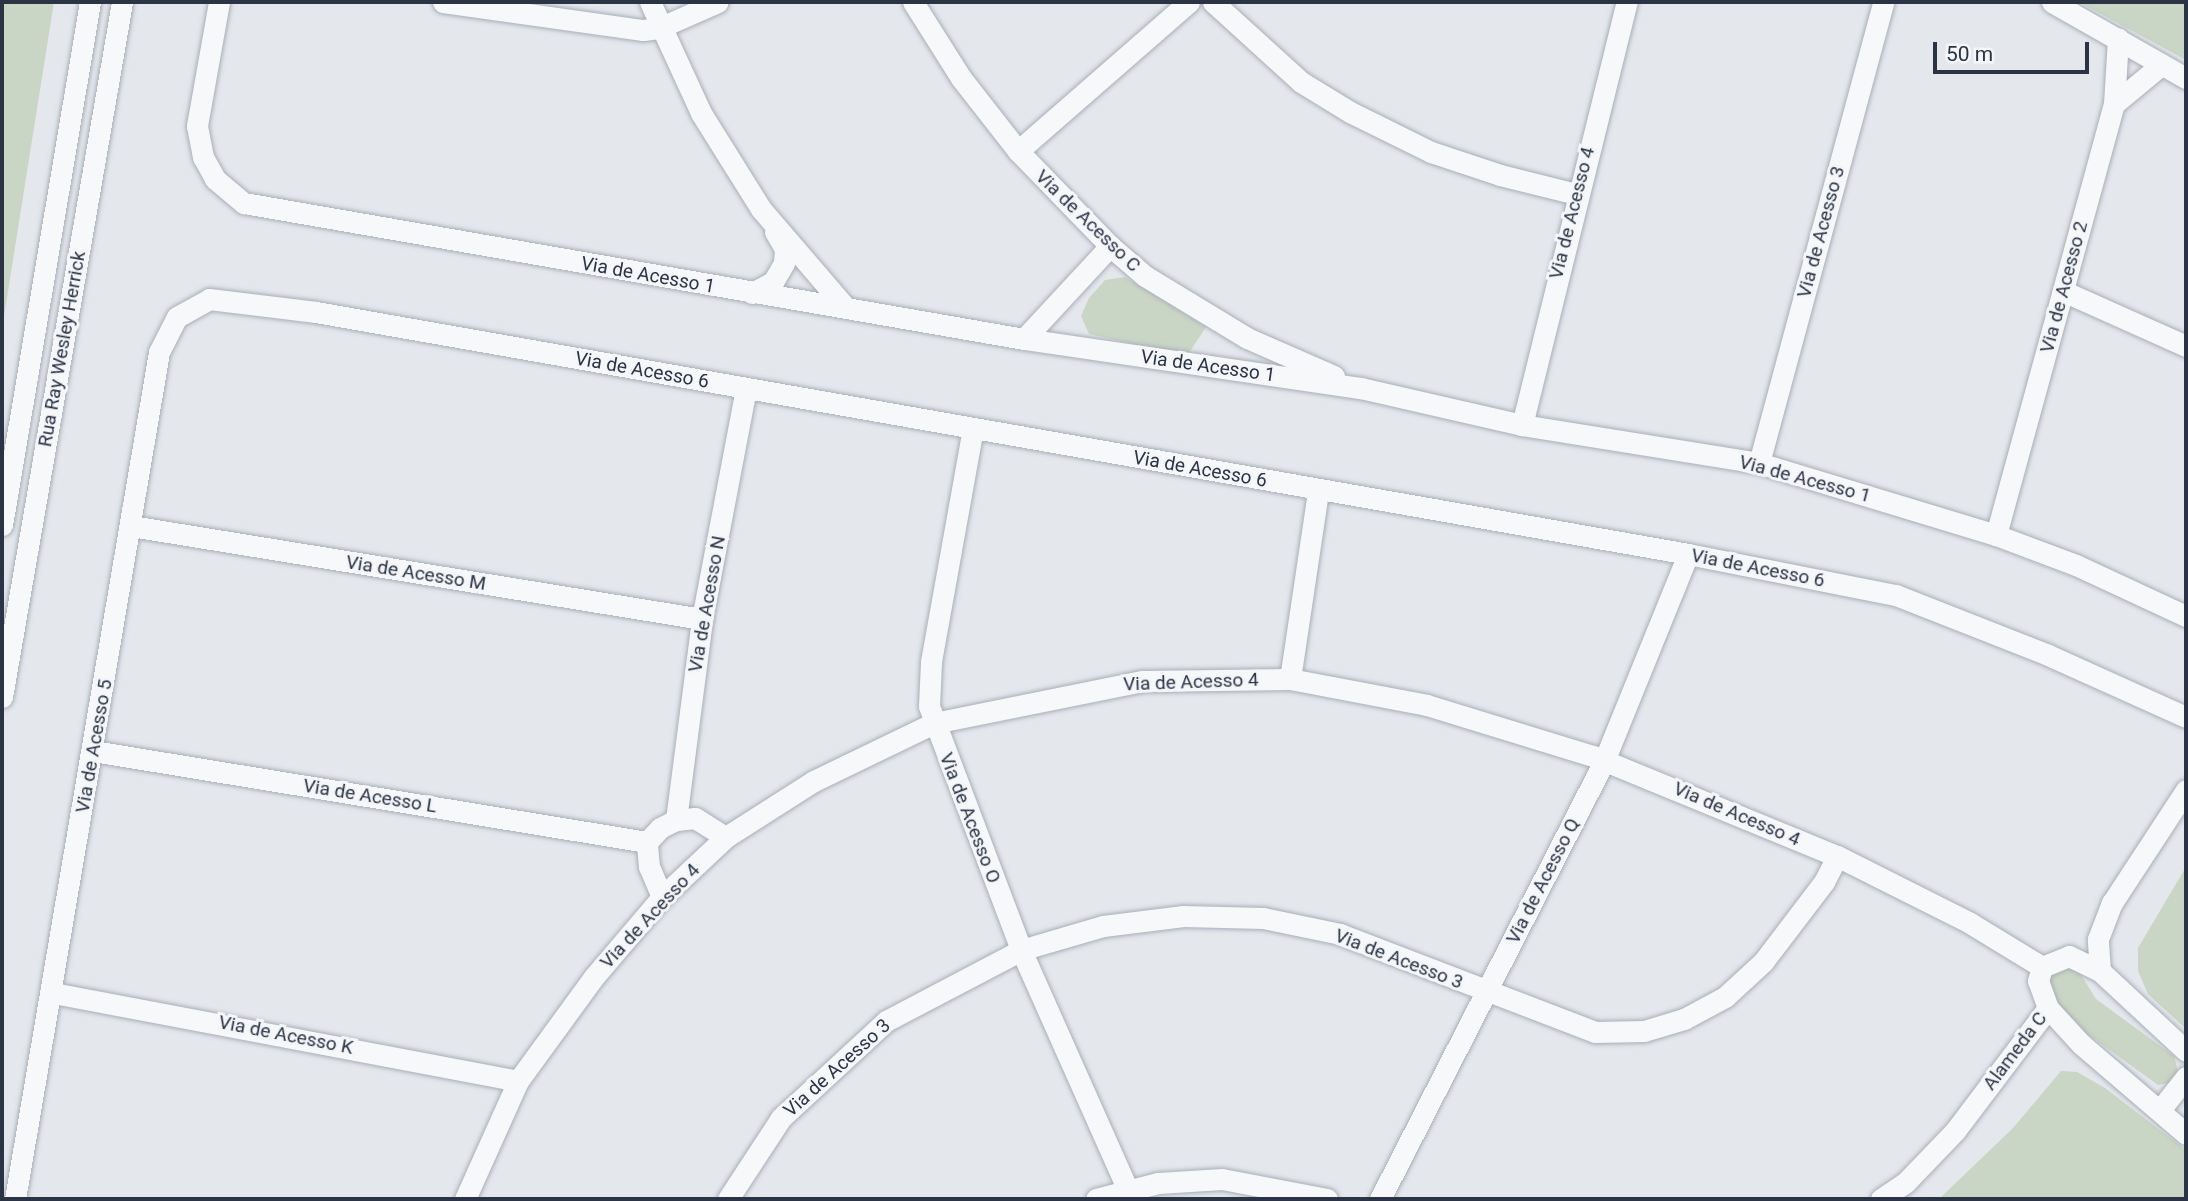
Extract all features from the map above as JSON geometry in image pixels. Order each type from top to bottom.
[{"type":"street","name":"Rua Ray Wesley Herrick","points":[[2,525],[90,2]]},
{"type":"street","name":"Rua Ray Wesley Herrick","points":[[2,697],[122,2]]},
{"type":"street","name":"Via de Acesso 1","points":[[219,2],[197,127],[203,157],[215,179],[244,203],[1024,339],[1361,387],[1522,425],[1759,463],[1996,535],[2076,565],[2186,616]]},
{"type":"street","points":[[443,2],[622,29],[659,28],[718,2]]},
{"type":"street","points":[[650,2],[659,28],[701,113],[785,249],[785,263],[773,282],[752,293]]},
{"type":"street","name":"Via de Acesso C","points":[[913,2],[961,78],[1018,151],[1110,246],[1145,276],[1247,338],[1361,387]]},
{"type":"street","points":[[1018,151],[1189,2]]},
{"type":"street","points":[[1213,2],[1301,82],[1350,112],[1431,152],[1500,176],[1576,194]]},
{"type":"street","name":"Via de Acesso 4","points":[[1522,425],[1576,194],[1627,2]]},
{"type":"street","name":"Via de Acesso 3","points":[[1759,463],[1883,2]]},
{"type":"street","points":[[2052,2],[2186,78]]},
{"type":"street","name":"Via de Acesso 2","points":[[1996,535],[2114,104],[2118,38]]},
{"type":"street","points":[[2114,104],[2162,64]]},
{"type":"street","points":[[761,209],[846,308]]},
{"type":"street","points":[[1024,339],[1110,246]]},
{"type":"street","points":[[2063,291],[2186,346]]},
{"type":"street","name":"Via de Acesso 6","points":[[194,306],[209,299],[316,312],[1318,491],[1688,554],[1896,595],[2048,654],[2186,717]]},
{"type":"street","name":"Via de Acesso 5","points":[[15,1199],[53,993],[159,352],[171,325],[194,306]]},
{"type":"street","name":"Via de Acesso N","points":[[676,820],[702,619],[746,389]]},
{"type":"street","name":"Via de Acesso O","points":[[973,428],[931,662],[928,696],[934,723],[1021,950],[1127,1188]]},
{"type":"street","points":[[1290,679],[1318,491]]},
{"type":"street","name":"Via de Acesso M","points":[[131,526],[702,619]]},
{"type":"street","name":"Via de Acesso Q","points":[[1381,1199],[1604,761],[1688,554]]},
{"type":"street","name":"Via de Acesso 4","points":[[465,1199],[518,1081],[593,978],[662,897],[726,837],[814,781],[934,723],[1143,681],[1290,679],[1427,705],[1604,761],[1837,856],[1970,923],[2042,967]]},
{"type":"street","name":"Via de Acesso L","points":[[93,751],[647,842]]},
{"type":"street","points":[[2100,971],[2098,939],[2112,903],[2186,789]]},
{"type":"street","points":[[662,897],[649,867],[647,842],[676,820],[695,818],[726,837]]},
{"type":"street","name":"Via de Acesso 3","points":[[728,1199],[781,1118],[876,1030],[938,991],[1021,950],[1103,926],[1183,916],[1263,918],[1340,934],[1421,962],[1486,993],[1595,1032],[1644,1031],[1684,1019],[1725,998],[1763,962],[1824,882],[1837,856]]},
{"type":"street","points":[[2042,967],[2069,956],[2100,971],[2186,1051]]},
{"type":"street","name":"Alameda C","points":[[1881,1199],[1906,1182],[1955,1131],[2048,1008],[2038,981],[2042,967]]},
{"type":"street","name":"Via de Acesso K","points":[[53,993],[518,1081]]},
{"type":"street","points":[[2048,1008],[2081,1044],[2186,1134]]},
{"type":"street","points":[[2160,1110],[2186,1077]]},
{"type":"street","points":[[1096,1199],[1127,1188],[1222,1179],[1301,1191],[1327,1199]]},
{"type":"green space","points":[[2,2],[54,2],[2,329]]},
{"type":"green space","points":[[2079,2],[2186,2],[2186,60]]},
{"type":"green space","points":[[1125,277],[1206,327],[1187,356],[1089,334],[1081,316],[1089,298],[1105,280]]},
{"type":"green space","points":[[2186,867],[2186,1029],[2148,994],[2138,971],[2138,948]]},
{"type":"green space","points":[[2054,962],[2078,970],[2096,999],[2174,1056],[2178,1072],[2169,1083],[2158,1085],[2060,1014],[2042,978]]},
{"type":"green space","points":[[2061,1071],[2077,1072],[2105,1088],[2186,1150],[2186,1199],[1939,1199],[2013,1128]]}]
